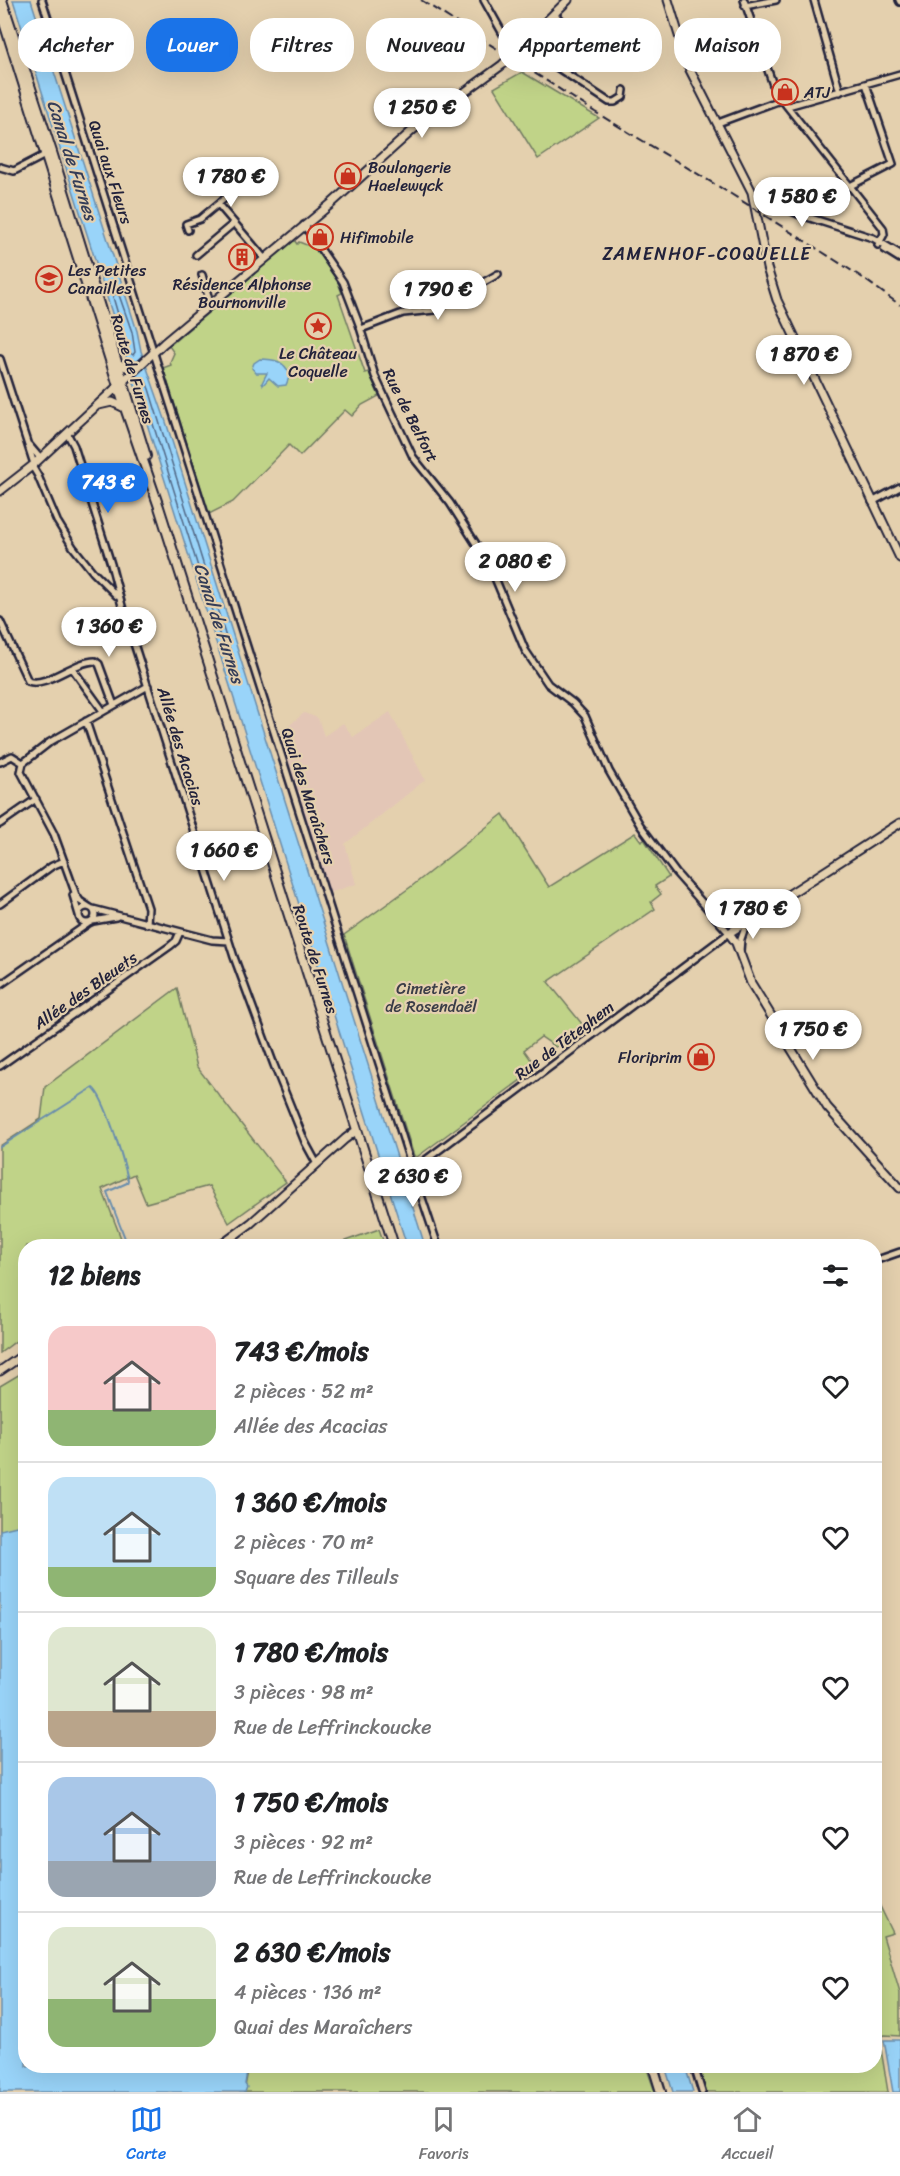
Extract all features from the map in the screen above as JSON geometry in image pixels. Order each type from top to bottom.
[{"type":"main road","name":"Route de Furnes","points":[[2,0],[2,14],[124,382],[150,468],[159,507]]},
{"type":"main road","name":"Route de Furnes","points":[[49,153],[124,382],[125,408],[159,507],[392,1239]]},
{"type":"main road","points":[[655,2073],[662,2092]]},
{"type":"street","name":"Quai aux Fleurs","points":[[42,0],[152,354]]},
{"type":"street","points":[[484,0],[498,25]]},
{"type":"street","points":[[549,18],[568,0]]},
{"type":"street","points":[[668,0],[687,65],[754,197],[767,268],[776,296],[900,558]]},
{"type":"street","points":[[776,0],[745,3],[771,84],[884,230],[879,244]]},
{"type":"street","points":[[814,0],[840,92]]},
{"type":"street","points":[[554,13],[558,18]]},
{"type":"street","points":[[0,491],[33,465],[210,303],[416,128],[498,67]]},
{"type":"street","points":[[564,72],[609,102],[615,102],[623,97],[624,90]]},
{"type":"street","points":[[788,106],[900,74]]},
{"type":"street","points":[[850,186],[893,164],[866,84]]},
{"type":"street","points":[[718,123],[783,99]]},
{"type":"street","points":[[0,167],[14,171],[49,153]]},
{"type":"street","points":[[187,227],[200,219],[237,187],[233,170]]},
{"type":"street","points":[[754,197],[764,198],[798,214],[856,233],[900,257]]},
{"type":"street","points":[[218,204],[264,258]]},
{"type":"street","points":[[196,255],[234,223]]},
{"type":"street","name":"Rue de Belfort","points":[[304,225],[339,275],[361,329],[377,380],[413,457],[450,503],[490,566],[525,650],[548,684],[573,703],[585,716],[609,771],[640,825],[679,877],[729,933]]},
{"type":"street","points":[[361,329],[403,313],[435,310],[498,274]]},
{"type":"street","points":[[202,275],[210,303]]},
{"type":"street","name":"Quai des Maraîchers","points":[[152,354],[436,1239]]},
{"type":"street","points":[[0,359],[33,465],[64,533],[85,563],[103,583],[114,591],[122,606]]},
{"type":"street","points":[[117,363],[126,367],[140,365]]},
{"type":"street","points":[[96,406],[112,402],[125,408]]},
{"type":"street","name":"Allée des Acacias","points":[[67,433],[74,446],[122,606],[229,941],[274,1065],[305,1143],[316,1164]]},
{"type":"street","points":[[28,444],[40,458]]},
{"type":"street","points":[[872,502],[900,487]]},
{"type":"street","points":[[103,583],[111,583],[115,579]]},
{"type":"street","points":[[0,621],[28,681],[38,683],[92,661],[98,663],[114,705]]},
{"type":"street","points":[[72,668],[103,711]]},
{"type":"street","points":[[126,918],[110,917],[85,923],[80,918],[54,834],[21,772],[22,763],[46,745],[148,686]]},
{"type":"street","points":[[86,721],[148,908],[147,924]]},
{"type":"street","points":[[1,760],[12,756],[22,763]]},
{"type":"street","points":[[0,824],[36,799]]},
{"type":"street","points":[[900,823],[729,933],[736,943],[754,987],[830,1111],[900,1188]]},
{"type":"street","points":[[0,904],[52,866],[64,861]]},
{"type":"street","points":[[71,885],[79,899],[91,908],[180,932],[229,941]]},
{"type":"street","points":[[74,932],[79,926],[82,909],[91,908]]},
{"type":"street","points":[[0,985],[91,922],[96,916],[91,908]]},
{"type":"street","points":[[740,955],[741,939],[748,920]]},
{"type":"street","name":"Allée des Bleuets","points":[[0,1066],[170,946],[176,941],[180,932]]},
{"type":"street","name":"Rue de Téteghem","points":[[414,1166],[419,1165],[729,933]]},
{"type":"street","points":[[230,1239],[357,1130]]},
{"type":"street","points":[[882,1258],[900,1252]]},
{"type":"street","points":[[0,1371],[18,1359]]},
{"type":"street","points":[[696,2073],[702,2092]]},
{"type":"shaded area","points":[[390,712],[425,780],[345,844],[356,884],[329,893],[280,733],[304,713],[318,718],[324,736],[343,723],[353,737]]},
{"type":"green space","points":[[522,72],[599,118],[538,159],[494,88]]},
{"type":"green space","points":[[294,240],[297,244],[299,242],[309,246],[312,244],[337,280],[342,293],[338,295],[365,373],[369,372],[379,396],[362,405],[352,416],[345,410],[300,456],[289,445],[233,502],[209,514],[163,368],[171,365],[174,353],[169,346]]},
{"type":"green space","name":"Cimetière de Rosendaël","points":[[503,814],[549,887],[635,833],[641,841],[644,839],[669,877],[655,886],[661,894],[651,902],[655,909],[548,982],[587,1030],[562,1048],[559,1045],[556,1047],[541,1037],[524,1050],[537,1068],[417,1157],[414,1156],[344,935],[412,886]]},
{"type":"green space","points":[[177,988],[197,1067],[286,1182],[229,1223],[209,1186],[146,1203],[134,1174],[102,1189],[121,1239],[18,1239],[18,1339],[0,1353],[0,1146],[41,1119],[45,1087]]},
{"type":"green space","points":[[379,1229],[383,1239],[351,1239]]},
{"type":"green space","points":[[18,1375],[18,1528],[0,1532],[0,1386]]},
{"type":"green space","points":[[882,1910],[893,1933],[883,1936],[900,1993],[900,2036],[882,2036]]},
{"type":"green space","points":[[882,2055],[888,2092],[706,2092],[700,2073],[882,2073]]},
{"type":"green space","points":[[248,2073],[648,2073],[655,2092],[244,2092]]},
{"type":"water","points":[[13,0],[31,0],[37,18],[19,18]]},
{"type":"water","name":"Canal de Furnes","points":[[36,72],[54,72],[423,1239],[405,1239]]},
{"type":"water","points":[[260,359],[274,360],[288,370],[290,375],[286,385],[278,386],[269,378],[263,385],[267,373],[256,373],[252,368],[254,363]]},
{"type":"water","points":[[18,1526],[18,2073],[247,2073],[245,2092],[0,2092],[0,1530]]},
{"type":"water","points":[[884,2040],[900,2040],[900,2092],[893,2092]]},
{"type":"water","points":[[667,2073],[687,2073],[693,2092],[673,2092]]},
{"type":"waterway","points":[[0,1147],[93,1088],[108,1116],[128,1180],[127,1183],[107,1192],[125,1239]]},
{"type":"railway","points":[[421,0],[595,112],[731,194],[860,276],[900,305]]},
{"type":"place","name":"ATJ","points":[[785,92]]},
{"type":"place","name":"Boulangerie Haelewyck","points":[[348,176]]},
{"type":"place","name":"Hifimobile","points":[[320,237]]},
{"type":"place","name":"Résidence Alphonse Bournonville","points":[[242,257]]},
{"type":"place","name":"Les Petites Canailles","points":[[49,279]]},
{"type":"place","name":"Le Château Coquelle","points":[[318,326]]},
{"type":"place","name":"Floriprim","points":[[701,1057]]},
{"type":"district","name":"ZAMENHOF-COQUELLE","points":[[707,254]]}]
